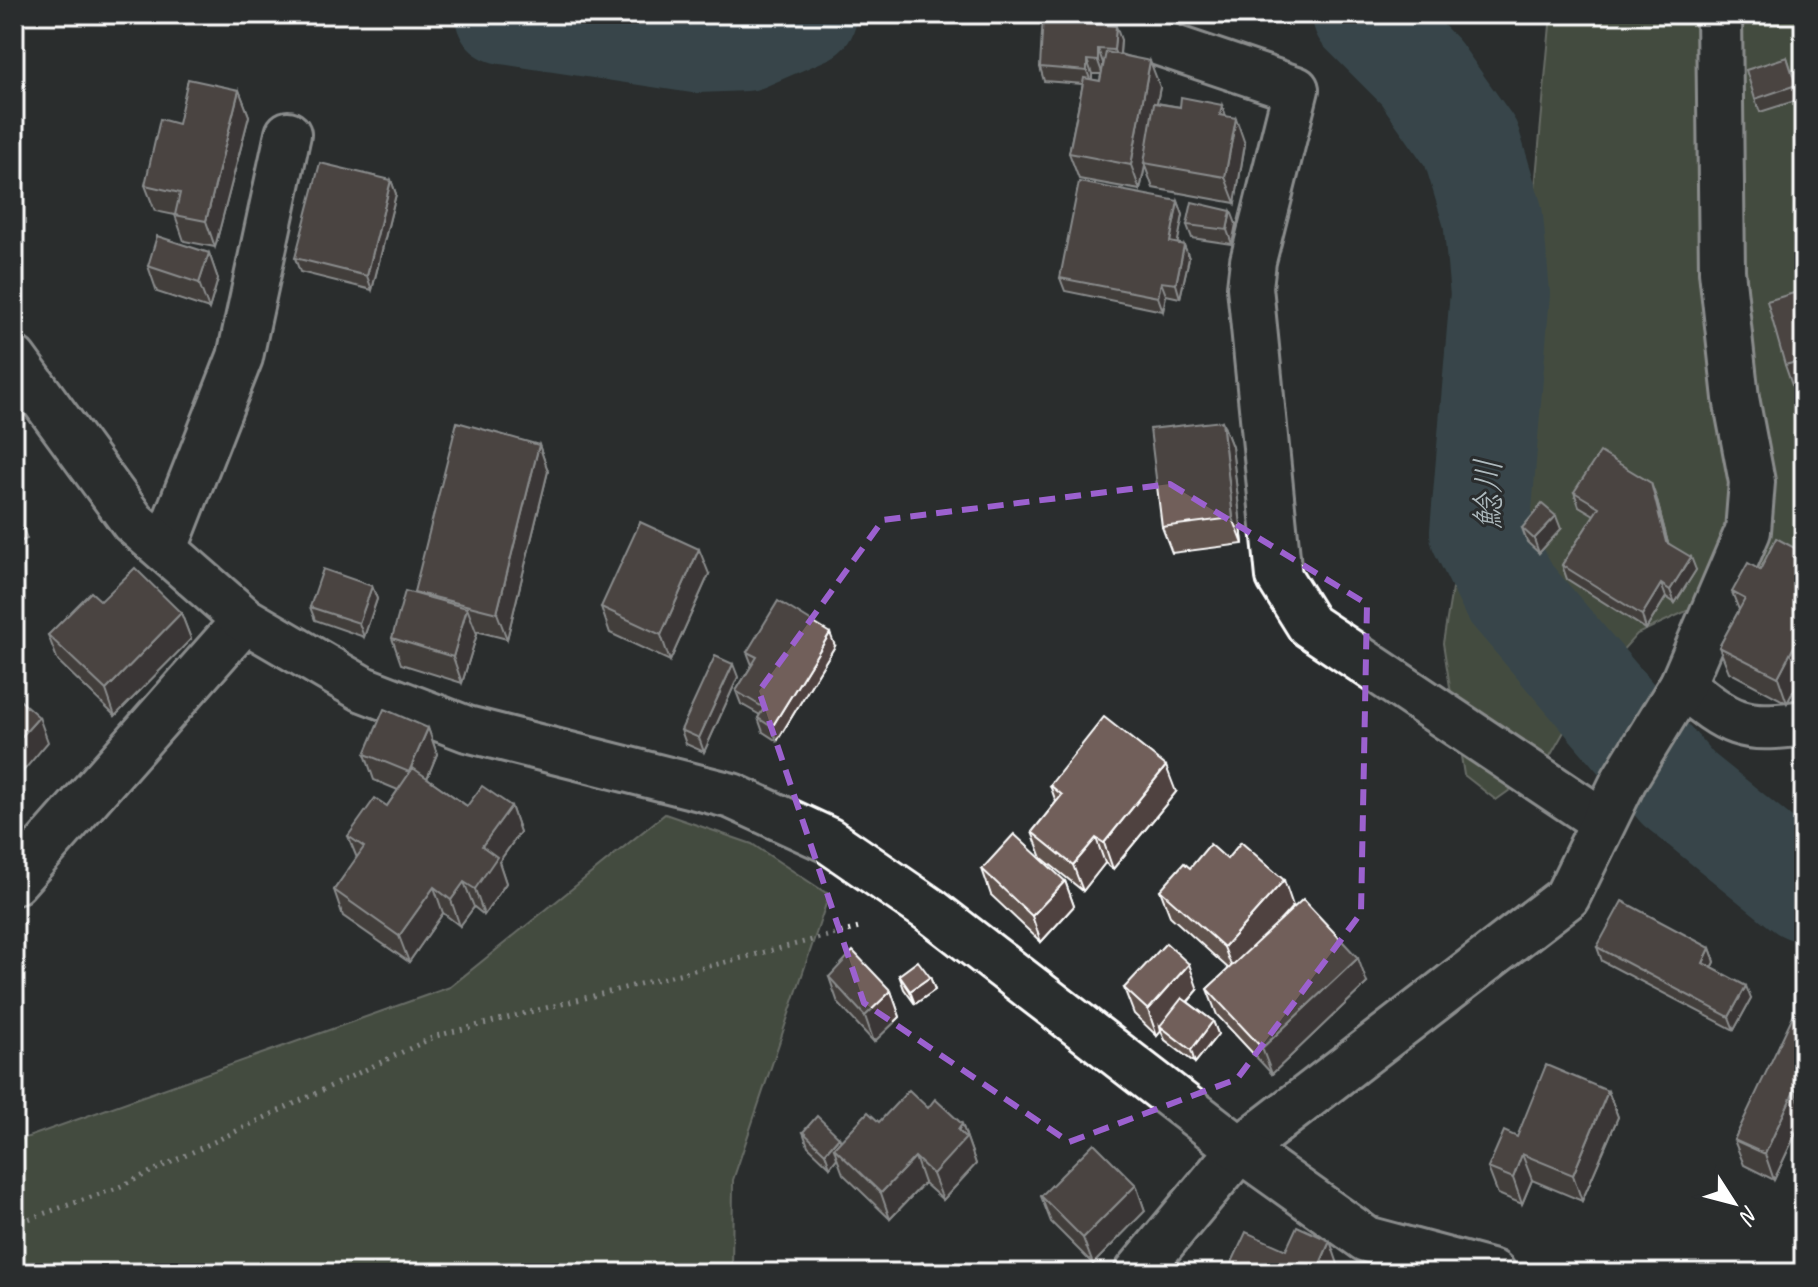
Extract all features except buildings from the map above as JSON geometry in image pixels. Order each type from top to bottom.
[{"type":"street","points":[[1137,1273],[1240,1149],[1567,897],[1624,780],[1677,694],[1748,531],[1752,482],[1736,398],[1722,271],[1719,14]]},
{"type":"street","points":[[1100,23],[1296,89],[1253,261],[1250,287],[1279,577],[1309,625],[1602,821]]},
{"type":"street","points":[[165,548],[240,357],[288,134]]},
{"type":"street","points":[[14,359],[133,522],[245,620],[363,689],[467,729],[732,796],[828,840],[930,910],[1240,1149],[1366,1239],[1493,1273]]},
{"type":"street","points":[[14,882],[245,620]]},
{"type":"street","points":[[1677,694],[1754,729],[1804,723]]},
{"type":"path","points":[[14,1224],[117,1188],[436,1036],[930,910]]},
{"type":"highlighted area","points":[[1170,484],[1367,604],[1361,913],[1237,1079],[1069,1142],[864,1003],[759,691],[883,520]]},
{"type":"green space","points":[[1551,14],[1804,14],[1804,601],[1708,601],[1637,634],[1590,686],[1545,765],[1496,800],[1464,775],[1443,643],[1481,415],[1521,341]]},
{"type":"green space","points":[[665,814],[752,844],[829,895],[733,1180],[732,1273],[14,1273],[14,1142],[450,987]]},
{"type":"waterway","name":"鯰川","points":[[505,14],[696,43],[745,41],[807,14]]},
{"type":"waterway","name":"鯰川","points":[[1362,14],[1420,72],[1471,144],[1493,217],[1500,294],[1480,532],[1510,593],[1678,789],[1804,891]]}]
